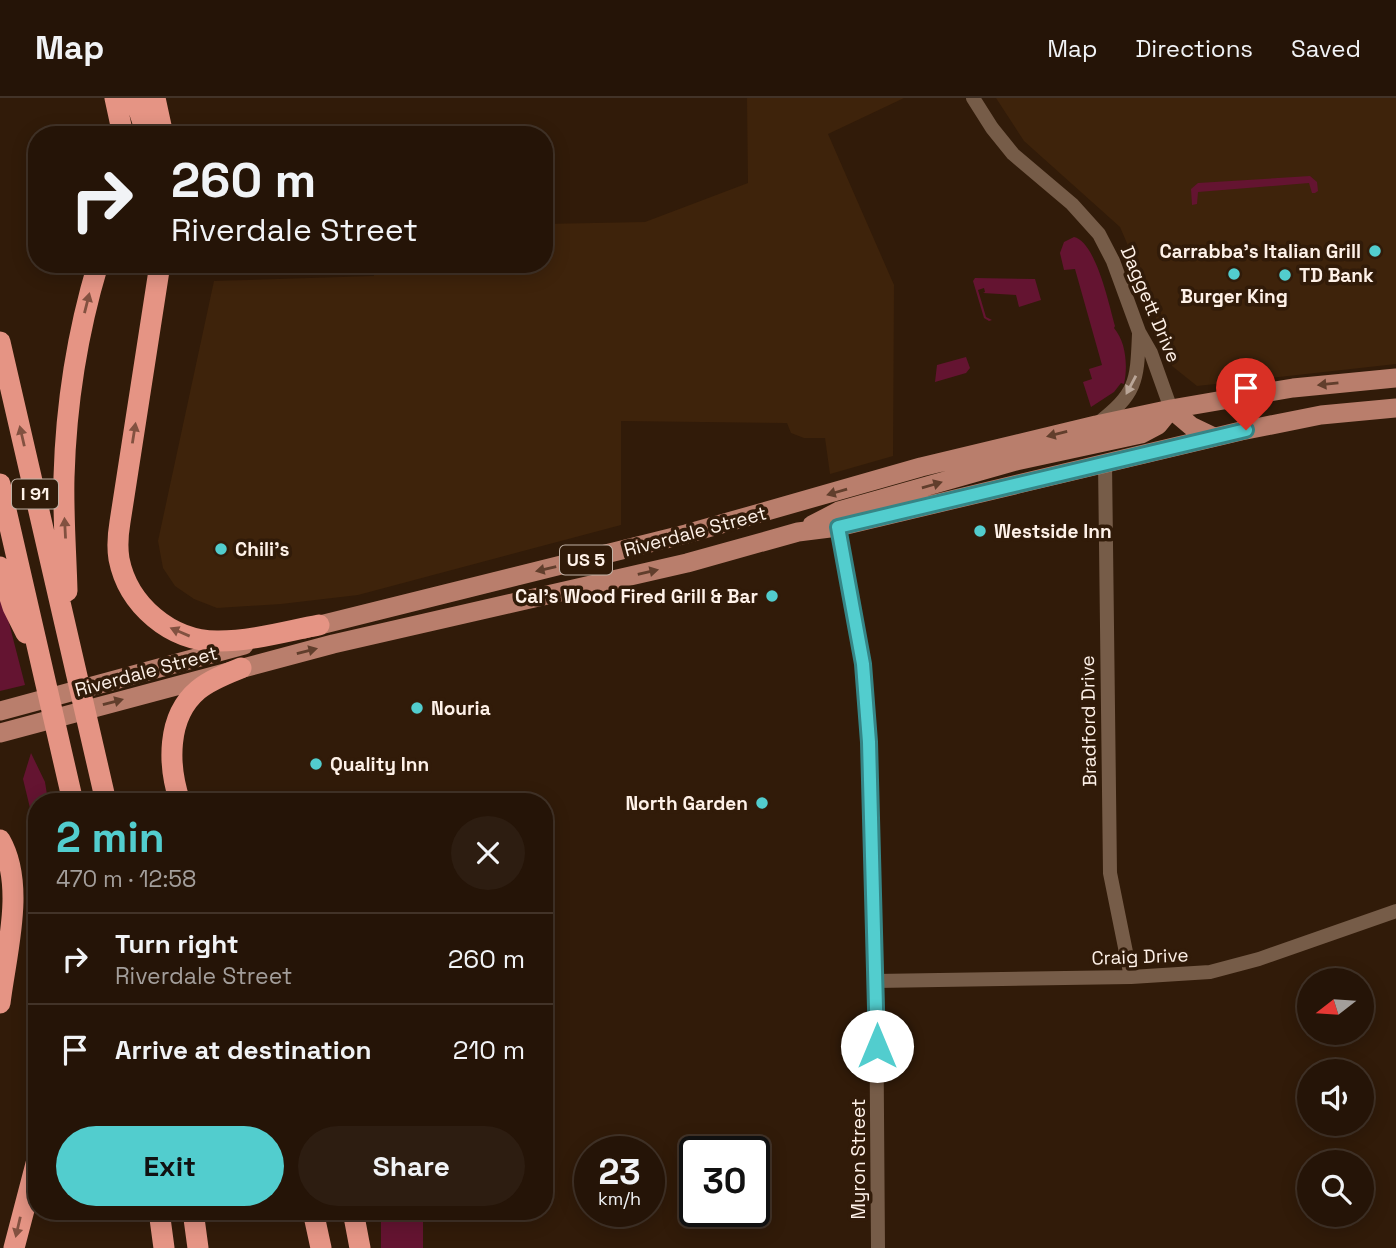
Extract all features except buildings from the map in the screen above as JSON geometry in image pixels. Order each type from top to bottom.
[{"type":"highway","points":[[115,98],[121,126]]},
{"type":"highway","points":[[135,98],[144,126]]},
{"type":"highway","points":[[155,98],[161,126]]},
{"type":"highway","points":[[70,646],[64,504],[67,420],[77,348],[96,273]]},
{"type":"highway","points":[[158,273],[120,522],[119,557],[127,583],[136,599],[151,615],[168,627],[197,639],[229,640],[319,625]]},
{"type":"highway","name":"I 91","points":[[0,342],[104,793]]},
{"type":"highway","name":"I 91","points":[[0,484],[71,793]]},
{"type":"highway","points":[[0,567],[13,607],[40,657]]},
{"type":"highway","points":[[178,793],[172,756],[174,735],[181,712],[198,690],[241,668]]},
{"type":"highway","points":[[94,751],[116,793]]},
{"type":"highway","points":[[62,793],[63,760]]},
{"type":"highway","points":[[0,840],[9,861],[14,894],[0,1003]]},
{"type":"highway","points":[[14,1248],[28,1194]]},
{"type":"highway","points":[[160,1220],[164,1248]]},
{"type":"highway","points":[[194,1220],[198,1248]]},
{"type":"highway","points":[[315,1220],[321,1248]]},
{"type":"highway","points":[[328,1220],[330,1248]]},
{"type":"highway","points":[[355,1220],[360,1248]]},
{"type":"main road","name":"Riverdale Street","points":[[0,711],[319,625],[645,545],[921,467],[1096,425],[1293,388],[1396,378]]},
{"type":"main road","name":"Riverdale Street","points":[[0,733],[241,668],[495,606],[687,563],[798,532],[838,527],[1214,437],[1321,415],[1396,408]]},
{"type":"main road","points":[[798,532],[839,511],[1016,461],[1140,434],[1158,425],[1171,409],[1191,426],[1214,437]]},
{"type":"street","name":"Daggett Drive","points":[[973,98],[1013,155],[1072,204],[1099,234],[1109,251],[1139,332],[1152,353],[1171,409]]},
{"type":"street","points":[[1096,425],[1116,408],[1137,377],[1139,332]]},
{"type":"street","name":"Bradford Drive","points":[[1105,462],[1110,873],[1131,977]]},
{"type":"street","name":"Myron Street","points":[[838,527],[863,664],[868,729],[876,981],[878,1248]]},
{"type":"street","name":"Craig Drive","points":[[876,981],[1188,975],[1229,968],[1396,911]]},
{"type":"shaded area","points":[[747,98],[904,98],[828,134],[894,285],[893,456],[830,474],[825,438],[804,438],[791,433],[787,423],[621,421],[621,525],[358,595],[217,608],[194,599],[175,586],[163,568],[158,541],[214,281],[374,276],[374,273],[553,273],[553,224],[645,222],[748,183]]},
{"type":"shaded area","points":[[996,98],[1396,98],[1396,364],[1197,386],[1172,366],[1145,285],[1120,227],[1024,141]]},
{"type":"shaded area","points":[[1310,176],[1317,182],[1318,191],[1315,193],[1312,193],[1309,183],[1198,192],[1197,204],[1192,205],[1191,189],[1198,183]]},
{"type":"shaded area","points":[[1074,237],[1082,241],[1095,262],[1126,362],[1124,384],[1121,383],[1114,392],[1091,407],[1083,382],[1092,379],[1089,369],[1102,365],[1075,269],[1064,270],[1060,253],[1064,242]]},
{"type":"shaded area","points":[[975,278],[1035,279],[1041,300],[1019,307],[1016,295],[983,293],[984,288],[978,290],[986,317],[992,320],[989,321],[984,318],[973,281]]},
{"type":"shaded area","points":[[966,357],[970,368],[966,373],[935,382],[937,365]]},
{"type":"shaded area","points":[[0,588],[25,685],[0,691]]},
{"type":"shaded area","points":[[31,753],[45,782],[47,793],[28,793],[28,800],[23,779]]},
{"type":"shaded area","points":[[381,1220],[423,1220],[423,1248],[381,1248]]},
{"type":"place","name":"Carrabba's Italian Grill","points":[[1375,251]]},
{"type":"place","name":"Burger King","points":[[1234,274]]},
{"type":"place","name":"TD Bank","points":[[1285,275]]},
{"type":"place","name":"Westside Inn","points":[[980,531]]},
{"type":"place","name":"Chili's","points":[[221,549]]},
{"type":"place","name":"Cal's Wood Fired Grill & Bar","points":[[772,596]]},
{"type":"place","name":"Nouria","points":[[417,708]]},
{"type":"place","name":"Quality Inn","points":[[316,764]]},
{"type":"place","name":"North Garden","points":[[762,803]]},
{"type":"route","points":[[877,1046],[869,742],[862,653],[838,527],[1246,430]]}]
